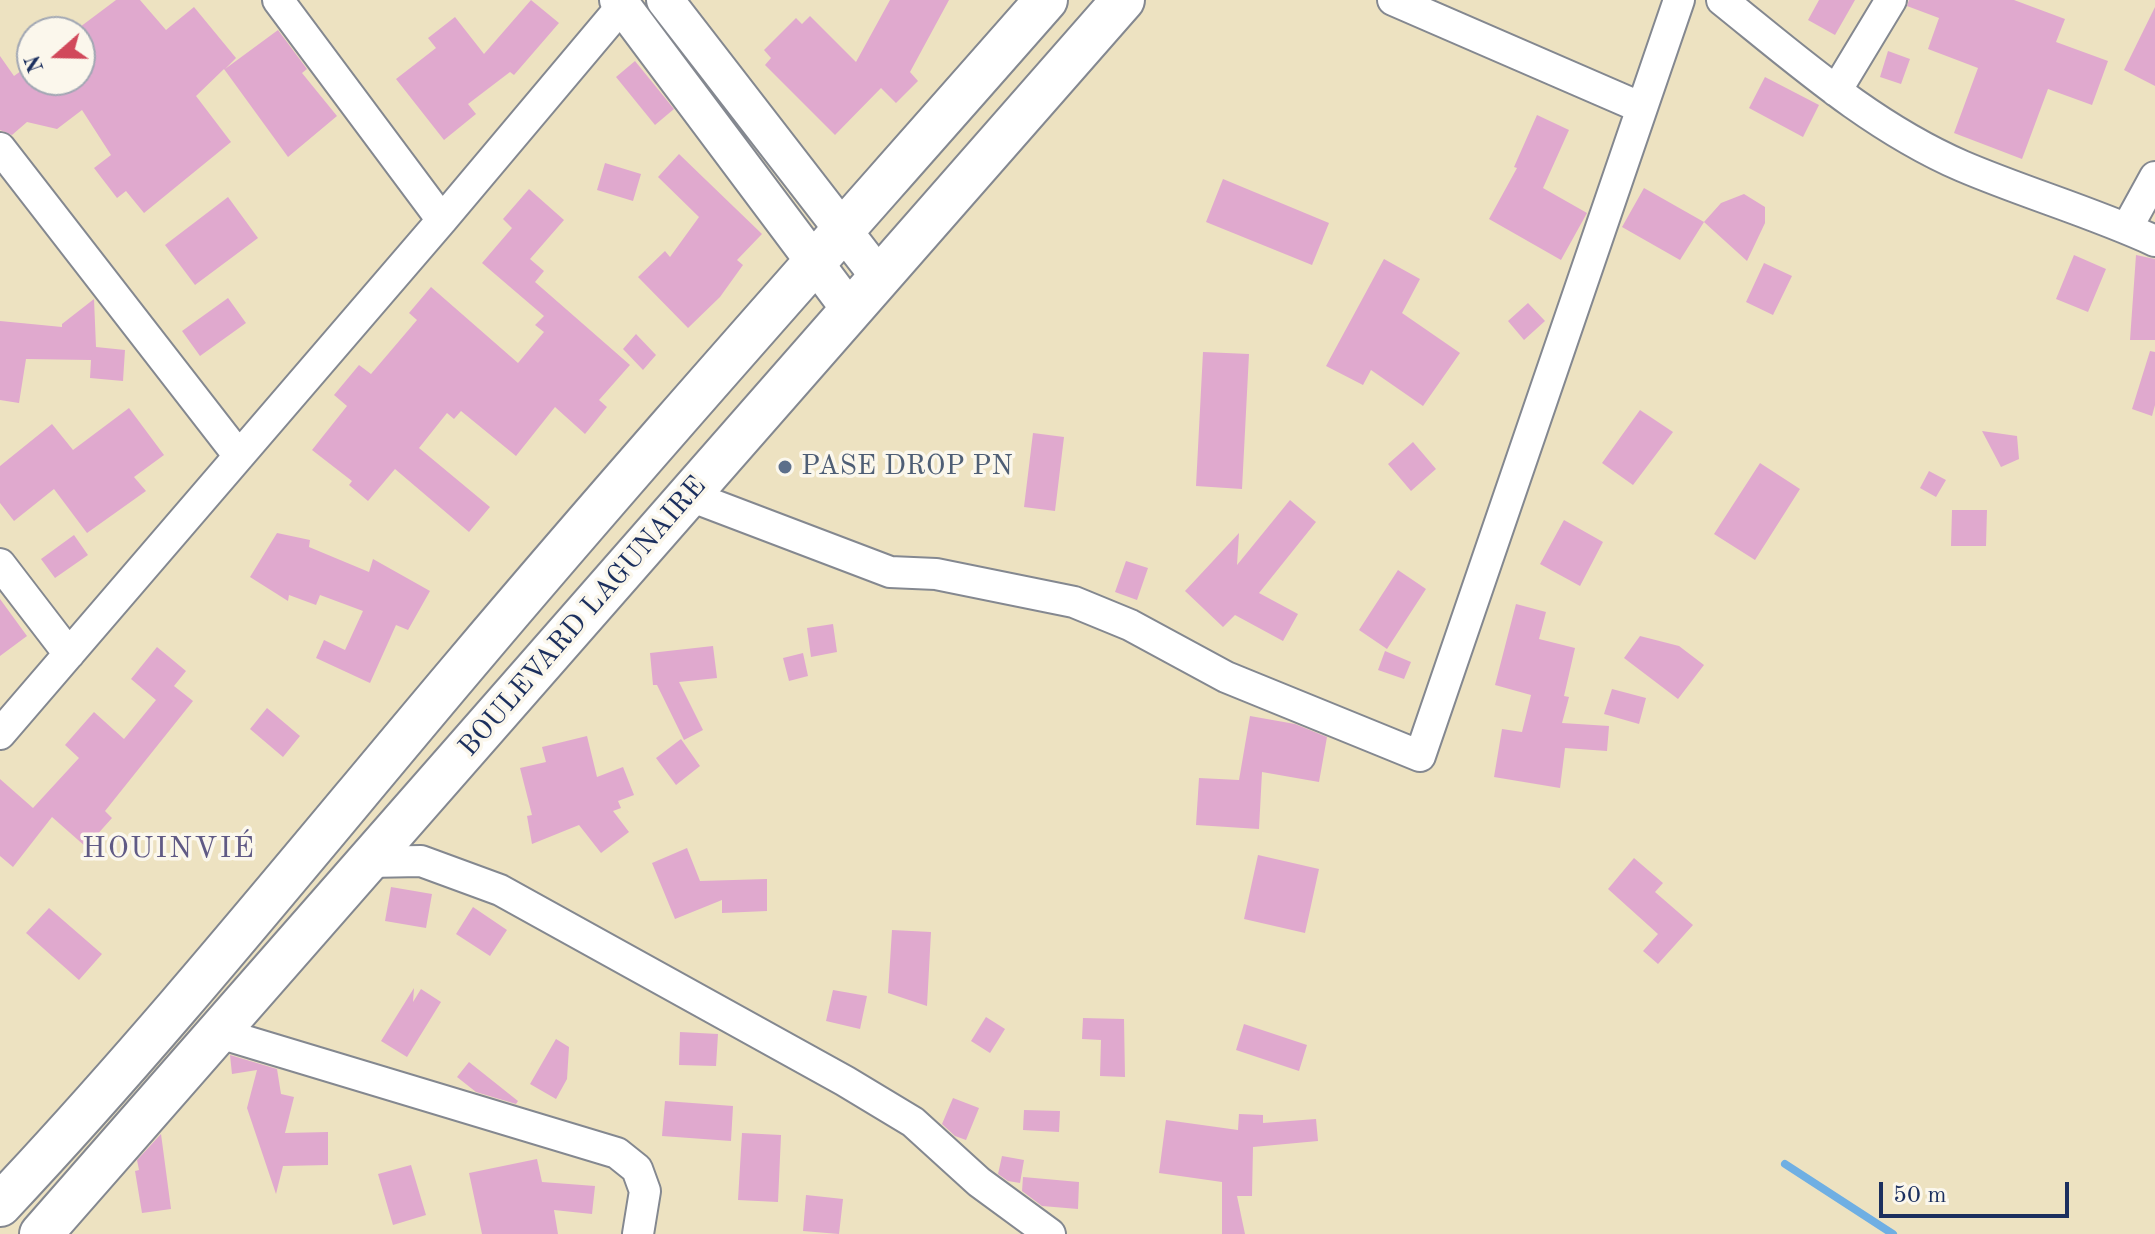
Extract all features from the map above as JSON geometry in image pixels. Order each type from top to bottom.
[{"type":"main road","name":"BOULEVARD LAGUNAIRE","points":[[0,1205],[155,1035],[468,662],[1046,0]]},
{"type":"main road","name":"BOULEVARD LAGUNAIRE","points":[[41,1234],[1123,0]]},
{"type":"street","points":[[278,0],[442,220]]},
{"type":"street","points":[[665,0],[880,278]]},
{"type":"street","points":[[1393,0],[1642,108]]},
{"type":"street","points":[[690,496],[890,572],[936,574],[1074,602],[1130,625],[1226,677],[1420,756],[1679,0]]},
{"type":"street","points":[[1722,0],[1836,91],[1890,128],[1961,165],[2155,241]]},
{"type":"street","points":[[1836,91],[1891,0]]},
{"type":"street","points":[[0,734],[442,220],[620,3],[851,311]]},
{"type":"street","points":[[0,148],[239,456]]},
{"type":"street","points":[[2127,228],[2155,177]]},
{"type":"street","points":[[0,564],[69,654]]},
{"type":"street","points":[[368,862],[421,861],[500,890],[845,1081],[913,1122],[979,1182],[1050,1234]]},
{"type":"street","points":[[219,1033],[617,1153],[637,1169],[645,1191],[638,1234]]},
{"type":"building","points":[[116,0],[140,0],[166,30],[194,7],[236,58],[225,69],[278,30],[307,69],[302,73],[337,116],[288,157],[224,69],[196,96],[231,142],[144,213],[126,191],[117,198],[94,168],[111,155],[82,110],[57,129],[27,122],[12,135],[0,130],[0,56],[14,76],[16,75],[16,96],[96,96],[95,16]]},
{"type":"building","points":[[531,0],[559,23],[514,75],[510,72],[468,104],[476,114],[444,140],[396,79],[436,48],[428,38],[455,17],[484,54]]},
{"type":"building","points":[[890,0],[949,0],[910,72],[918,81],[896,103],[881,88],[835,135],[765,65],[771,58],[764,50],[796,18],[802,24],[810,16],[856,62]]},
{"type":"building","points":[[1819,0],[1855,0],[1835,35],[1808,20]]},
{"type":"building","points":[[1909,0],[2014,0],[2065,19],[2056,42],[2108,61],[2092,105],[2048,89],[2022,159],[1954,133],[1978,68],[1928,49],[1939,18],[1907,6]]},
{"type":"building","points":[[2155,7],[2155,86],[2124,70]]},
{"type":"building","points":[[1888,51],[1910,59],[1901,84],[1880,77]]},
{"type":"building","points":[[635,61],[674,109],[655,125],[616,77]]},
{"type":"building","points":[[1765,77],[1819,105],[1803,137],[1749,108]]},
{"type":"building","points":[[1537,115],[1569,130],[1543,188],[1587,213],[1561,260],[1489,219],[1517,168],[1514,167]]},
{"type":"building","points":[[679,154],[762,234],[737,260],[743,265],[720,297],[688,328],[638,277],[665,251],[670,257],[699,217],[658,177]]},
{"type":"building","points":[[605,163],[641,174],[633,201],[597,190]]},
{"type":"building","points":[[1223,179],[1329,223],[1312,265],[1206,222]]},
{"type":"building","points":[[1644,188],[1704,222],[1680,260],[1622,227]]},
{"type":"building","points":[[529,189],[564,220],[530,259],[544,271],[535,282],[630,365],[599,400],[607,407],[585,434],[555,407],[516,456],[461,411],[454,419],[447,413],[419,448],[490,507],[469,532],[395,469],[368,501],[349,485],[352,481],[312,450],[347,406],[334,395],[359,365],[371,374],[417,320],[409,313],[431,287],[518,363],[544,332],[535,325],[544,316],[482,263],[512,228],[503,219]]},
{"type":"building","points":[[1744,194],[1765,207],[1765,223],[1747,261],[1704,222],[1721,203]]},
{"type":"building","points":[[228,197],[258,238],[195,285],[165,245]]},
{"type":"building","points":[[2074,255],[2106,269],[2088,312],[2056,299]]},
{"type":"building","points":[[2136,255],[2155,259],[2155,340],[2130,340]]},
{"type":"building","points":[[1384,259],[1420,279],[1402,313],[1460,353],[1423,406],[1371,370],[1363,385],[1326,366]]},
{"type":"building","points":[[1764,263],[1792,276],[1773,315],[1746,302]]},
{"type":"building","points":[[228,298],[246,323],[200,356],[182,331]]},
{"type":"building","points":[[94,299],[96,347],[125,350],[123,381],[90,378],[91,360],[26,359],[19,403],[0,400],[0,321],[62,327]]},
{"type":"building","points":[[1528,303],[1545,321],[1524,340],[1508,321]]},
{"type":"building","points":[[636,334],[656,355],[643,370],[623,349]]},
{"type":"building","points":[[2150,351],[2155,352],[2155,405],[2152,416],[2132,409]]},
{"type":"building","points":[[1203,352],[1249,354],[1242,489],[1196,486]]},
{"type":"building","points":[[129,408],[164,455],[134,477],[146,491],[87,533],[54,489],[14,521],[0,503],[0,466],[52,424],[73,450]]},
{"type":"building","points":[[1640,410],[1673,432],[1633,485],[1602,463]]},
{"type":"building","points":[[1982,431],[2017,436],[2019,459],[2001,467]]},
{"type":"building","points":[[1033,433],[1064,437],[1055,511],[1024,507]]},
{"type":"building","points":[[1413,442],[1436,469],[1411,491],[1388,464]]},
{"type":"building","points":[[1760,463],[1800,489],[1755,560],[1714,534]]},
{"type":"building","points":[[1929,471],[1946,480],[1936,497],[1920,488]]},
{"type":"building","points":[[1290,500],[1316,522],[1259,593],[1298,614],[1283,641],[1235,615],[1223,627],[1185,591],[1239,533],[1237,565]]},
{"type":"building","points":[[1952,510],[1987,510],[1986,546],[1951,546]]},
{"type":"building","points":[[1564,520],[1603,542],[1580,586],[1540,564]]},
{"type":"building","points":[[277,533],[310,540],[309,547],[369,572],[373,559],[430,591],[408,630],[396,625],[370,683],[316,658],[324,640],[345,650],[363,611],[320,595],[316,605],[289,595],[288,601],[250,577]]},
{"type":"building","points":[[74,535],[88,555],[55,578],[41,559]]},
{"type":"building","points":[[1126,561],[1148,568],[1137,600],[1115,592]]},
{"type":"building","points":[[1398,570],[1426,589],[1387,649],[1359,630]]},
{"type":"building","points":[[0,599],[27,636],[0,656]]},
{"type":"building","points":[[1516,604],[1546,612],[1539,639],[1575,648],[1564,696],[1569,697],[1562,723],[1609,726],[1607,751],[1565,748],[1560,788],[1494,777],[1502,729],[1522,732],[1531,695],[1495,685]]},
{"type":"building","points":[[833,624],[837,652],[811,657],[807,628]]},
{"type":"building","points":[[1640,636],[1679,646],[1704,665],[1678,699],[1624,658]]},
{"type":"building","points":[[713,646],[717,678],[679,682],[703,730],[684,740],[657,685],[653,685],[650,653]]},
{"type":"building","points":[[157,647],[186,671],[174,686],[193,701],[105,811],[112,818],[86,847],[52,817],[13,867],[0,856],[0,779],[33,808],[79,758],[65,745],[94,712],[124,739],[156,700],[131,679]]},
{"type":"building","points":[[1385,651],[1411,662],[1404,679],[1378,670]]},
{"type":"building","points":[[803,653],[808,676],[789,681],[783,658]]},
{"type":"building","points":[[1612,689],[1646,698],[1639,724],[1604,714]]},
{"type":"building","points":[[267,708],[300,736],[283,757],[250,729]]},
{"type":"building","points":[[1250,716],[1295,724],[1327,737],[1319,782],[1262,772],[1259,829],[1196,825],[1199,778],[1239,780]]},
{"type":"building","points":[[587,736],[597,777],[623,767],[634,795],[618,801],[621,808],[613,811],[629,832],[601,853],[579,825],[532,844],[527,816],[532,815],[520,768],[546,762],[542,747]]},
{"type":"building","points":[[681,739],[700,766],[676,785],[656,758]]},
{"type":"building","points":[[687,848],[700,881],[767,879],[767,911],[722,913],[722,900],[675,919],[652,863]]},
{"type":"building","points":[[1258,855],[1319,869],[1305,933],[1244,919]]},
{"type":"building","points":[[1634,858],[1663,883],[1655,892],[1693,925],[1658,964],[1643,951],[1658,934],[1608,889]]},
{"type":"building","points":[[391,887],[432,894],[426,928],[385,921]]},
{"type":"building","points":[[473,907],[507,930],[490,956],[456,934]]},
{"type":"building","points":[[49,908],[102,954],[79,980],[26,933]]},
{"type":"building","points":[[892,930],[931,932],[927,1006],[888,993]]},
{"type":"building","points":[[414,988],[413,1002],[421,989],[441,1002],[407,1057],[381,1041]]},
{"type":"building","points":[[833,990],[867,996],[860,1029],[826,1021]]},
{"type":"building","points":[[986,1017],[1005,1029],[990,1053],[971,1041]]},
{"type":"building","points":[[1083,1018],[1124,1019],[1125,1077],[1100,1076],[1101,1040],[1082,1039]]},
{"type":"building","points":[[1244,1024],[1307,1045],[1299,1071],[1236,1050]]},
{"type":"building","points":[[680,1032],[718,1034],[716,1066],[679,1065]]},
{"type":"building","points":[[556,1039],[569,1047],[567,1079],[556,1099],[530,1084]]},
{"type":"building","points":[[230,1055],[277,1069],[281,1094],[294,1097],[285,1133],[328,1132],[328,1165],[283,1166],[276,1194],[247,1108],[257,1070],[232,1074]]},
{"type":"building","points":[[469,1062],[518,1101],[516,1104],[476,1092],[457,1077]]},
{"type":"building","points":[[953,1098],[979,1108],[966,1140],[955,1136],[942,1124]]},
{"type":"building","points":[[665,1101],[733,1106],[731,1141],[662,1136]]},
{"type":"building","points":[[1024,1110],[1060,1111],[1059,1132],[1023,1130]]},
{"type":"building","points":[[1239,1114],[1263,1115],[1263,1123],[1316,1119],[1318,1141],[1253,1147],[1252,1196],[1237,1196],[1245,1234],[1222,1234],[1222,1182],[1159,1173],[1166,1120],[1238,1130]]},
{"type":"building","points":[[742,1133],[781,1135],[778,1202],[738,1200]]},
{"type":"building","points":[[161,1134],[171,1209],[142,1213],[135,1171],[139,1170],[137,1160]]},
{"type":"building","points":[[1002,1156],[1024,1160],[1020,1183],[1008,1181],[998,1174]]},
{"type":"building","points":[[537,1159],[542,1182],[595,1186],[592,1214],[554,1210],[558,1234],[482,1234],[469,1173]]},
{"type":"building","points":[[411,1165],[426,1215],[393,1225],[378,1174]]},
{"type":"building","points":[[1023,1177],[1079,1182],[1078,1209],[1042,1206],[1022,1191]]},
{"type":"building","points":[[806,1195],[843,1199],[839,1234],[803,1231]]},
{"type":"waterway","points":[[1785,1164],[1893,1234]]},
{"type":"place","name":"PASE DROP PN","points":[[785,467]]},
{"type":"district","name":"HOUINVIÉ","points":[[169,849]]}]
